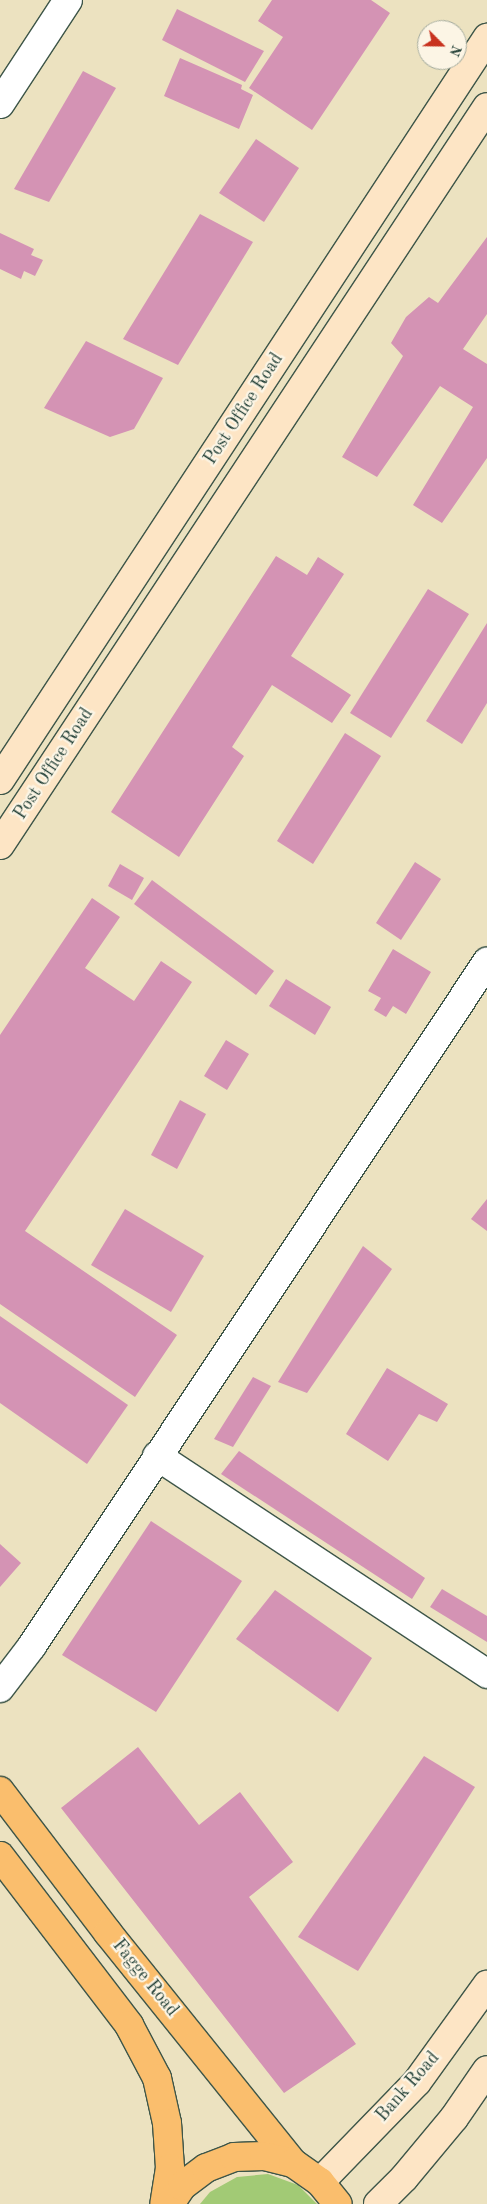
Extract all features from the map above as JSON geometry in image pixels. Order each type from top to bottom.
[{"type":"main road","name":"Fagge Road","points":[[0,1791],[108,1932],[293,2163]]},
{"type":"main road","points":[[0,1856],[129,2025],[157,2078],[167,2123],[170,2168],[164,2204]]},
{"type":"main road","points":[[170,2204],[182,2186],[206,2168],[234,2157],[264,2156],[293,2163],[320,2182],[338,2204]]},
{"type":"street","points":[[0,104],[68,0]]},
{"type":"street","name":"Post Office Road","points":[[0,780],[487,38]]},
{"type":"street","name":"Post Office Road","points":[[0,845],[487,107]]},
{"type":"street","points":[[0,1688],[32,1646],[487,962]]},
{"type":"street","points":[[157,1456],[487,1674]]},
{"type":"street","name":"Bank Road","points":[[320,2182],[417,2082],[487,1985]]},
{"type":"street","points":[[378,2204],[404,2178],[454,2118],[487,2070]]},
{"type":"green space","points":[[268,2174],[298,2185],[317,2204],[200,2204],[210,2192],[237,2177]]},
{"type":"building","points":[[272,0],[371,0],[390,13],[312,130],[249,88],[283,37],[258,21]]},
{"type":"building","points":[[177,9],[264,51],[245,82],[162,40]]},
{"type":"building","points":[[180,58],[242,85],[241,89],[253,95],[239,129],[164,96]]},
{"type":"building","points":[[83,71],[116,88],[49,202],[14,189]]},
{"type":"building","points":[[256,139],[299,168],[264,222],[219,193]]},
{"type":"building","points":[[200,214],[253,242],[178,365],[123,339]]},
{"type":"building","points":[[0,233],[34,249],[31,255],[43,260],[35,276],[24,271],[21,279],[0,269]]},
{"type":"building","points":[[487,237],[487,314],[463,349],[487,364],[487,458],[442,523],[413,505],[473,407],[440,386],[377,477],[342,457],[403,356],[391,343],[406,317],[429,297],[438,303]]},
{"type":"building","points":[[86,341],[163,378],[134,429],[110,437],[44,408]]},
{"type":"building","points":[[276,556],[307,575],[318,557],[344,574],[291,656],[351,695],[332,723],[272,685],[232,747],[244,756],[179,857],[111,812]]},
{"type":"building","points":[[428,589],[469,614],[391,738],[350,713]]},
{"type":"building","points":[[487,623],[487,703],[462,744],[426,721]]},
{"type":"building","points":[[345,733],[381,756],[313,864],[277,841]]},
{"type":"building","points":[[415,862],[441,879],[401,940],[376,923]]},
{"type":"building","points":[[120,864],[144,878],[132,900],[108,886]]},
{"type":"building","points":[[152,880],[274,971],[256,995],[134,904]]},
{"type":"building","points":[[92,898],[120,917],[85,968],[134,1001],[161,961],[192,982],[25,1231],[177,1335],[135,1397],[0,1304],[0,1035]]},
{"type":"building","points":[[393,949],[431,972],[406,1014],[393,1006],[386,1017],[374,1010],[381,998],[368,991]]},
{"type":"building","points":[[286,979],[331,1007],[315,1035],[269,1006]]},
{"type":"building","points":[[226,1040],[249,1054],[227,1090],[204,1076]]},
{"type":"building","points":[[180,1100],[206,1114],[177,1169],[151,1155]]},
{"type":"building","points":[[487,1199],[487,1231],[471,1219]]},
{"type":"building","points":[[125,1209],[204,1256],[171,1312],[91,1265]]},
{"type":"building","points":[[363,1246],[392,1269],[307,1393],[278,1382]]},
{"type":"building","points":[[0,1316],[128,1405],[87,1464],[0,1403]]},
{"type":"building","points":[[387,1368],[448,1404],[437,1422],[419,1414],[388,1461],[346,1434]]},
{"type":"building","points":[[253,1377],[271,1386],[233,1447],[214,1439]]},
{"type":"building","points":[[239,1451],[425,1578],[412,1599],[221,1474]]},
{"type":"building","points":[[151,1521],[242,1581],[156,1712],[62,1655]]},
{"type":"building","points":[[0,1544],[21,1563],[0,1587]]},
{"type":"building","points":[[442,1589],[487,1616],[487,1642],[430,1607]]},
{"type":"building","points":[[275,1590],[372,1658],[338,1712],[236,1639]]},
{"type":"building","points":[[138,1747],[199,1825],[240,1792],[293,1862],[249,1897],[356,2044],[284,2093],[61,1808]]},
{"type":"building","points":[[424,1756],[475,1787],[358,1971],[298,1937]]}]
